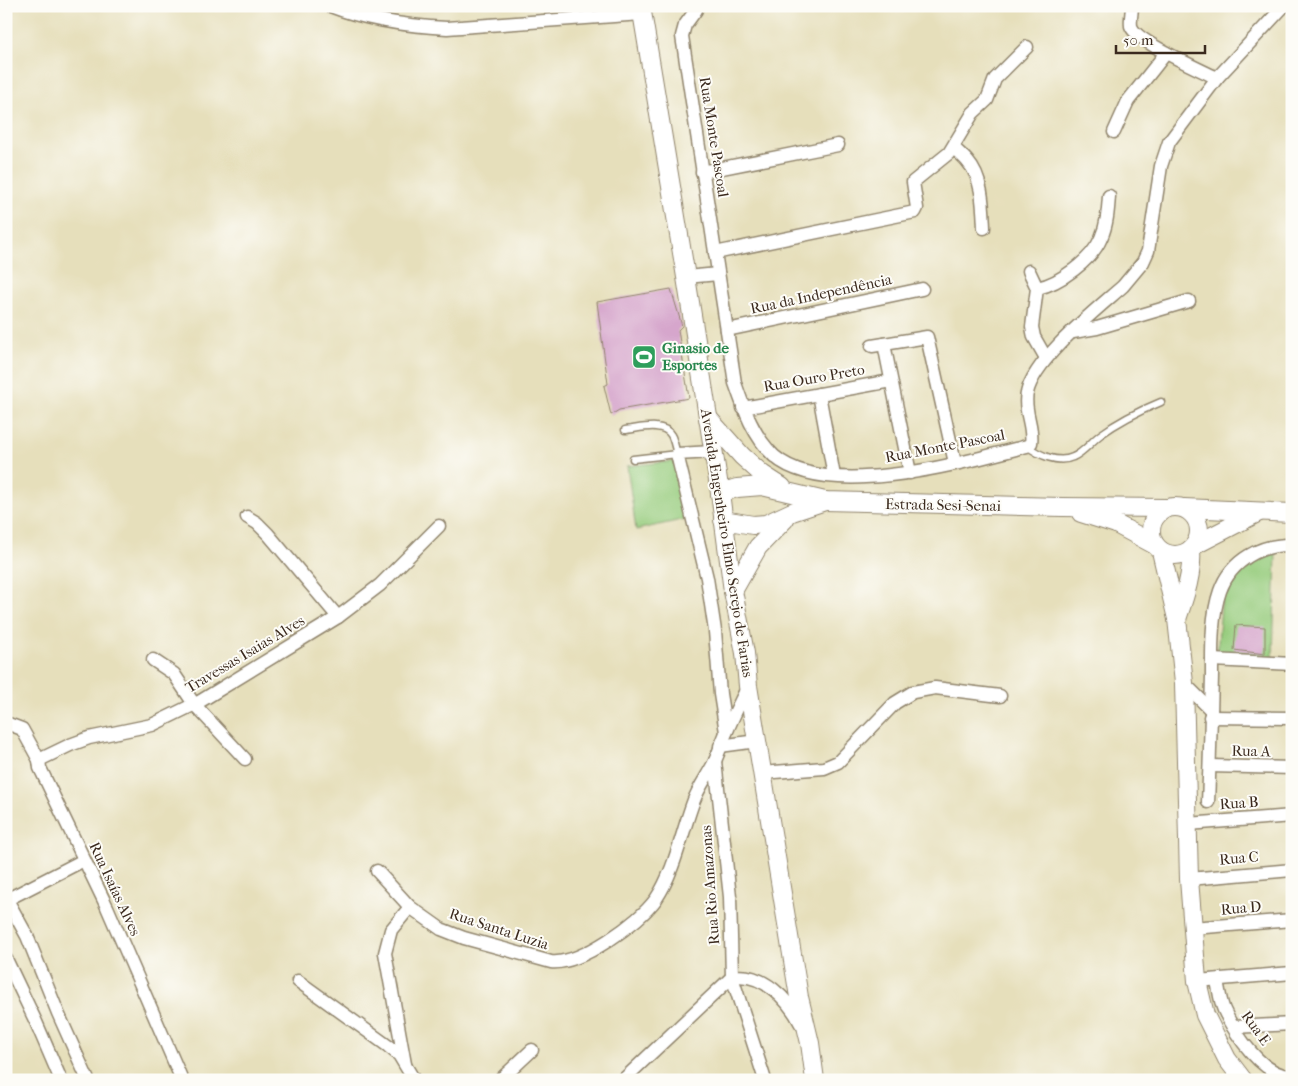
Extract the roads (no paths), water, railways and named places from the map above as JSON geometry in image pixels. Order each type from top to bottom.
[{"type":"street","points":[[330,6],[369,18],[416,26],[447,28],[641,10]]},
{"type":"street","points":[[1132,6],[1131,25],[1135,32],[1166,53],[1216,78]]},
{"type":"street","name":"Rua Monte Pascoal","points":[[696,10],[685,25],[682,36],[735,383],[743,408],[755,432],[774,456],[798,470],[834,476],[866,478],[910,473],[956,463],[1026,446],[1032,440],[1026,400],[1027,391],[1034,375],[1046,358],[1123,286],[1143,262],[1150,244],[1159,176],[1166,148],[1186,116],[1216,78],[1284,6]]},
{"type":"street","name":"Avenida Engenheiro Elmo Serejo de Farias","points":[[641,10],[686,277],[762,773],[799,997],[809,1038],[815,1080]]},
{"type":"street","points":[[715,253],[915,212],[917,208],[913,182],[954,148],[973,112],[987,100],[995,79],[1027,47]]},
{"type":"street","points":[[1114,132],[1128,101],[1166,53]]},
{"type":"street","points":[[702,172],[838,145]]},
{"type":"street","points":[[954,148],[969,163],[977,177],[983,207],[984,228]]},
{"type":"street","points":[[1037,288],[1048,286],[1066,275],[1097,246],[1107,221],[1109,196]]},
{"type":"street","points":[[1029,271],[1037,288],[1032,327],[1034,337],[1046,358]]},
{"type":"street","points":[[686,277],[718,274]]},
{"type":"street","name":"Rua da Independência","points":[[727,330],[922,289]]},
{"type":"street","points":[[1073,332],[1097,328],[1189,301]]},
{"type":"street","points":[[910,473],[891,381],[878,345],[927,337],[956,463]]},
{"type":"street","name":"Rua Ouro Preto","points":[[743,408],[891,381]]},
{"type":"street","points":[[819,394],[834,476]]},
{"type":"street","points":[[708,418],[742,456],[762,474],[791,493]]},
{"type":"street","points":[[713,452],[677,454],[707,578],[726,732]]},
{"type":"street","name":"Estrada Sesi-Senai","points":[[720,493],[737,488],[762,486],[825,501],[1166,508]]},
{"type":"street","name":"Estrada Sesi-Senai","points":[[724,520],[753,526],[766,524],[792,512],[825,501]]},
{"type":"street","points":[[1243,1080],[1227,1059],[1205,1014],[1197,981],[1192,928],[1184,683],[1177,620],[1158,548],[1151,539],[1151,524],[1159,511],[1172,506],[1292,513]]},
{"type":"street","name":"Estrada Sesi-Senai","points":[[1062,507],[1116,524],[1158,548]]},
{"type":"street","points":[[1177,620],[1187,589],[1193,547],[1199,532],[1195,518],[1184,508]]},
{"type":"street","points":[[733,591],[758,547],[792,512]]},
{"type":"street","points":[[1158,548],[1173,555],[1186,553],[1193,547],[1260,512]]},
{"type":"street","points":[[248,517],[268,534],[338,617]]},
{"type":"street","name":"Travessas Isaias Alves","points":[[39,760],[89,738],[152,725],[194,704],[338,617],[380,585],[439,526]]},
{"type":"street","points":[[1208,802],[1212,660],[1216,610],[1220,591],[1238,564],[1250,554],[1279,544],[1292,545]]},
{"type":"street","points":[[153,660],[174,674],[194,704],[245,759]]},
{"type":"street","points":[[1212,660],[1292,664]]},
{"type":"street","points":[[1184,683],[1211,714],[1292,718]]},
{"type":"street","points":[[720,746],[748,686]]},
{"type":"street","points":[[762,773],[824,768],[838,762],[895,703],[913,692],[935,688],[1000,696]]},
{"type":"street","name":"Rua Isaías Alves","points":[[6,722],[22,729],[39,760],[40,768],[107,907],[182,1080]]},
{"type":"street","points":[[720,746],[757,741]]},
{"type":"street","name":"Rua Santa Luzia","points":[[377,871],[410,907],[441,929],[464,938],[551,962],[564,963],[596,948],[619,933],[640,916],[655,900],[664,884],[695,798],[715,761],[720,746]]},
{"type":"street","name":"Rua Rio Amazonas","points":[[715,761],[730,898],[732,977],[765,1080]]},
{"type":"street","name":"Rua A","points":[[1210,766],[1292,768]]},
{"type":"street","name":"Rua B","points":[[1188,824],[1292,816]]},
{"type":"street","points":[[84,860],[6,899],[27,936],[88,1080]]},
{"type":"street","name":"Rua C","points":[[1190,879],[1292,870]]},
{"type":"street","points":[[405,1064],[385,953],[391,930],[410,907]]},
{"type":"street","name":"Rua D","points":[[1192,928],[1292,920]]},
{"type":"street","points":[[6,959],[61,1080]]},
{"type":"street","points":[[1197,981],[1292,972]]},
{"type":"street","points":[[623,1080],[732,977],[746,976],[769,986],[790,1006],[809,1038]]},
{"type":"street","name":"Rua E","points":[[1217,980],[1224,1009],[1233,1027],[1263,1065],[1281,1075],[1292,1076]]},
{"type":"street","points":[[298,981],[388,1046],[405,1064],[414,1080]]},
{"type":"street","points":[[36,1022],[58,1013]]},
{"type":"street","points":[[1233,1027],[1292,1024]]},
{"type":"street","points":[[500,1080],[532,1050]]},
{"type":"lane","points":[[1026,446],[1038,454],[1048,457],[1057,459],[1073,457],[1101,434],[1132,414],[1161,402]]},
{"type":"lane","points":[[625,430],[660,427],[666,429],[671,435],[677,454],[633,460]]},
{"type":"place","name":"Ginasio de Esportes","points":[[644,357]]}]
